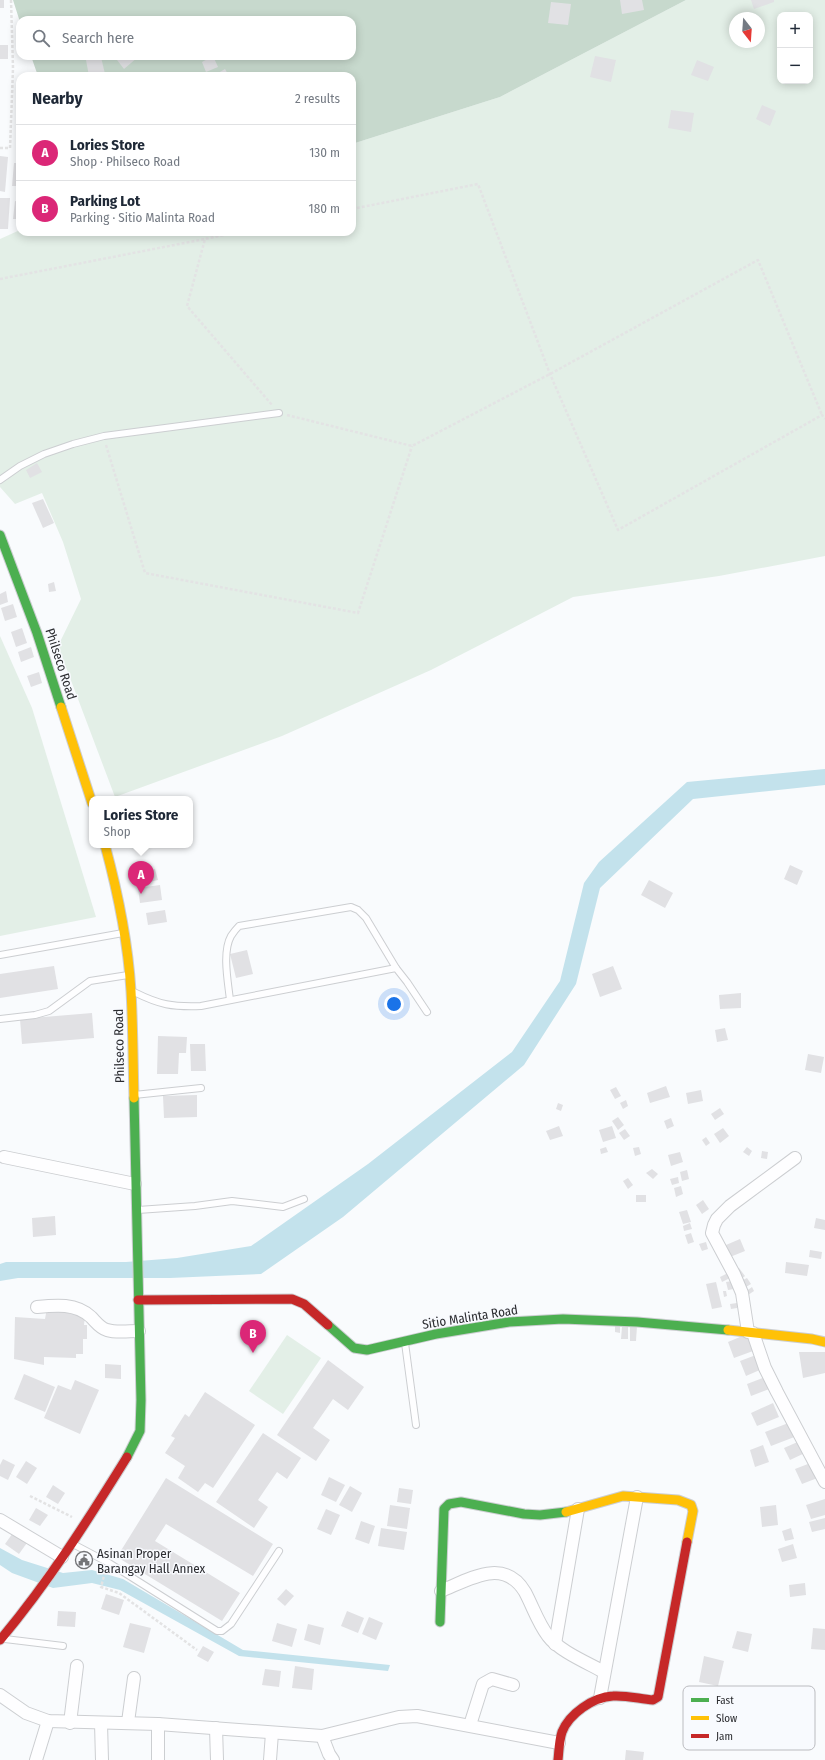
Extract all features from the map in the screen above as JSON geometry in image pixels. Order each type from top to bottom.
[{"type":"street","name":"Philseco Road","points":[[0,535],[38,633],[90,796]]},
{"type":"street","name":"Philseco Road","points":[[1,1639],[21,1615],[85,1524],[133,1448],[140,1430],[141,1410],[131,991],[125,932],[118,895],[106,848]]},
{"type":"street","points":[[4,1157],[135,1184]]},
{"type":"street","points":[[795,1158],[730,1206],[717,1219],[712,1233],[734,1274],[742,1293],[750,1332],[774,1387],[825,1482]]},
{"type":"street","name":"Sitio Malinta Road","points":[[138,1296],[169,1301],[278,1298],[292,1299],[304,1304],[354,1348],[367,1350],[404,1341],[509,1322],[563,1319],[637,1322],[750,1332],[812,1339],[825,1342]]},
{"type":"street","points":[[37,1307],[67,1306],[79,1309],[90,1316],[99,1326],[108,1331],[139,1331]]},
{"type":"street","points":[[600,1698],[637,1497]]},
{"type":"street","points":[[440,1622],[444,1509],[446,1505],[454,1502],[461,1502],[524,1514],[540,1515],[552,1515],[578,1509],[612,1498],[637,1497],[687,1502],[691,1505],[693,1511],[658,1697],[653,1700],[613,1696],[600,1698],[584,1708],[564,1729],[559,1743],[558,1760]]},
{"type":"street","points":[[555,1644],[578,1509]]},
{"type":"street","points":[[0,1520],[58,1562]]},
{"type":"street","points":[[441,1591],[481,1574],[497,1572],[506,1574],[519,1584],[543,1629],[555,1644],[604,1672]]},
{"type":"street","points":[[70,1723],[77,1666]]},
{"type":"street","points":[[128,1722],[134,1678]]},
{"type":"street","points":[[470,1724],[483,1684],[492,1680],[513,1685]]},
{"type":"street","points":[[0,1695],[26,1712],[48,1721],[70,1723],[128,1722],[216,1728],[272,1734],[322,1736],[407,1716],[417,1716],[470,1724],[559,1743]]},
{"type":"street","points":[[36,1760],[48,1721]]},
{"type":"street","points":[[101,1723],[102,1760]]},
{"type":"street","points":[[158,1724],[158,1760]]},
{"type":"street","points":[[216,1728],[217,1760]]},
{"type":"street","points":[[270,1760],[272,1734]]},
{"type":"street","points":[[322,1736],[333,1760]]},
{"type":"lane","points":[[0,480],[20,466],[44,454],[73,444],[104,436],[279,413]]},
{"type":"lane","points":[[230,1000],[227,950],[230,937],[239,926],[351,907],[358,910],[366,918],[396,968],[427,1012]]},
{"type":"lane","points":[[0,956],[125,932]]},
{"type":"lane","points":[[131,991],[155,1003],[182,1007],[201,1006],[396,968]]},
{"type":"lane","points":[[0,1019],[35,1015],[49,1011],[90,981],[129,974]]},
{"type":"lane","points":[[133,1095],[201,1088]]},
{"type":"lane","points":[[136,1210],[195,1206],[232,1201],[283,1207],[304,1199]]},
{"type":"lane","points":[[404,1341],[416,1425]]},
{"type":"lane","points":[[72,1543],[109,1563],[217,1631],[222,1632],[231,1624],[278,1551]]},
{"type":"lane","points":[[1,1639],[63,1646]]},
{"type":"path","points":[[0,148],[10,148],[13,68],[11,0]]},
{"type":"path","points":[[356,208],[478,184],[550,374],[618,530],[822,415]]},
{"type":"path","points":[[0,279],[219,236]]},
{"type":"path","points":[[205,239],[187,306],[279,413],[412,446],[550,374],[758,260],[822,415],[825,419]]},
{"type":"path","points":[[104,436],[145,572],[358,613],[412,446]]},
{"type":"path","points":[[30,1496],[85,1524]]},
{"type":"path","points":[[106,1571],[101,1587],[119,1593],[197,1650]]},
{"type":"shaded area","points":[[686,0],[825,0],[825,556],[719,576],[573,597],[431,670],[282,736],[115,796],[58,646],[81,599],[63,542],[42,493],[15,504],[0,487],[0,239],[16,232],[16,236],[356,236],[356,143],[500,97]]},
{"type":"shaded area","points":[[0,636],[32,708],[96,917],[0,936]]},
{"type":"shaded area","points":[[287,1335],[321,1358],[283,1414],[249,1391]]},
{"type":"green space","points":[[13,0],[686,0],[500,97],[356,143],[356,72],[37,72],[32,60],[356,60],[356,16],[18,16]]},
{"type":"water","points":[[825,769],[825,785],[693,799],[600,888],[576,984],[524,1065],[343,1217],[261,1274],[170,1278],[18,1278],[0,1281],[0,1264],[6,1262],[126,1262],[177,1258],[251,1246],[368,1164],[512,1052],[560,981],[584,883],[599,862],[687,782]]},
{"type":"water","points":[[0,1548],[22,1560],[63,1573],[92,1570],[123,1579],[243,1650],[390,1665],[388,1671],[239,1656],[120,1590],[92,1583],[53,1588],[12,1573],[0,1565]]},
{"type":"building","points":[[0,0],[4,0],[4,8],[0,8]]},
{"type":"building","points":[[620,0],[642,0],[644,10],[622,14]]},
{"type":"building","points":[[751,0],[774,0],[774,2],[754,9]]},
{"type":"building","points":[[551,2],[571,4],[568,25],[548,23]]},
{"type":"building","points":[[0,45],[8,45],[8,59],[0,59]]},
{"type":"building","points":[[595,56],[616,60],[611,82],[590,77]]},
{"type":"building","points":[[86,60],[102,60],[105,72],[88,72]]},
{"type":"building","points":[[117,60],[134,60],[124,69]]},
{"type":"building","points":[[206,60],[215,60],[218,67],[206,72],[202,62]]},
{"type":"building","points":[[697,60],[714,67],[708,81],[691,75]]},
{"type":"building","points":[[225,69],[227,72],[220,72]]},
{"type":"building","points":[[762,105],[776,111],[770,126],[756,119]]},
{"type":"building","points":[[671,110],[694,113],[691,132],[668,128]]},
{"type":"building","points":[[0,156],[8,157],[5,192],[0,191]]},
{"type":"building","points":[[14,163],[16,163],[16,186],[12,186]]},
{"type":"building","points":[[0,198],[10,198],[8,229],[0,229]]},
{"type":"building","points":[[15,201],[16,219],[13,219]]},
{"type":"building","points":[[37,463],[42,472],[30,478],[26,470]]},
{"type":"building","points":[[43,499],[54,523],[43,528],[32,503]]},
{"type":"building","points":[[54,582],[56,591],[49,592],[48,584]]},
{"type":"building","points":[[6,591],[8,602],[0,605],[0,594]]},
{"type":"building","points":[[13,604],[17,617],[5,621],[1,608]]},
{"type":"building","points":[[22,628],[27,643],[16,647],[11,632]]},
{"type":"building","points":[[31,647],[34,657],[21,662],[18,652]]},
{"type":"building","points":[[39,672],[42,683],[31,687],[27,676]]},
{"type":"building","points":[[790,865],[803,871],[797,885],[784,879]]},
{"type":"building","points":[[155,869],[158,880],[141,884],[139,874]]},
{"type":"building","points":[[649,880],[673,893],[665,908],[641,895]]},
{"type":"building","points":[[160,885],[162,900],[140,903],[138,888]]},
{"type":"building","points":[[165,910],[167,922],[148,925],[146,913]]},
{"type":"building","points":[[247,950],[253,974],[236,978],[230,954]]},
{"type":"building","points":[[54,966],[58,989],[0,998],[0,974]]},
{"type":"building","points":[[613,966],[622,989],[600,997],[592,974]]},
{"type":"building","points":[[741,993],[741,1008],[720,1009],[719,995]]},
{"type":"building","points":[[92,1013],[94,1038],[22,1044],[20,1019]]},
{"type":"building","points":[[725,1028],[728,1040],[717,1042],[715,1030]]},
{"type":"building","points":[[158,1036],[187,1037],[186,1053],[179,1053],[178,1074],[157,1074]]},
{"type":"building","points":[[190,1044],[205,1044],[206,1071],[191,1071]]},
{"type":"building","points":[[808,1054],[824,1057],[821,1073],[805,1070]]},
{"type":"building","points":[[666,1086],[670,1097],[650,1103],[647,1093]]},
{"type":"building","points":[[616,1087],[621,1096],[615,1099],[610,1090]]},
{"type":"building","points":[[701,1090],[703,1101],[688,1104],[686,1093]]},
{"type":"building","points":[[197,1095],[197,1117],[164,1118],[163,1096]]},
{"type":"building","points":[[626,1100],[628,1106],[623,1109],[620,1103]]},
{"type":"building","points":[[558,1103],[563,1105],[561,1111],[556,1109]]},
{"type":"building","points":[[720,1108],[724,1114],[715,1120],[711,1114]]},
{"type":"building","points":[[618,1117],[624,1125],[618,1130],[612,1121]]},
{"type":"building","points":[[671,1118],[674,1126],[667,1129],[664,1121]]},
{"type":"building","points":[[559,1126],[563,1136],[550,1140],[546,1131]]},
{"type":"building","points":[[612,1126],[616,1138],[603,1142],[599,1130]]},
{"type":"building","points":[[723,1128],[729,1136],[720,1143],[714,1134]]},
{"type":"building","points":[[625,1129],[630,1136],[624,1140],[619,1133]]},
{"type":"building","points":[[706,1137],[710,1143],[706,1146],[702,1140]]},
{"type":"building","points":[[606,1147],[608,1152],[601,1154],[600,1149]]},
{"type":"building","points":[[639,1147],[641,1154],[635,1156],[633,1148]]},
{"type":"building","points":[[747,1147],[752,1151],[749,1156],[743,1152]]},
{"type":"building","points":[[762,1151],[768,1152],[767,1159],[761,1158]]},
{"type":"building","points":[[680,1152],[683,1162],[671,1166],[668,1155]]},
{"type":"building","points":[[652,1169],[658,1174],[653,1179],[646,1173]]},
{"type":"building","points":[[687,1170],[689,1179],[682,1181],[680,1172]]},
{"type":"building","points":[[678,1177],[679,1183],[672,1185],[670,1179]]},
{"type":"building","points":[[628,1178],[633,1185],[628,1189],[623,1181]]},
{"type":"building","points":[[681,1186],[683,1194],[676,1197],[674,1188]]},
{"type":"building","points":[[636,1195],[646,1195],[646,1202],[636,1202]]},
{"type":"building","points":[[703,1200],[709,1209],[702,1214],[696,1205]]},
{"type":"building","points":[[687,1210],[691,1222],[683,1224],[679,1212]]},
{"type":"building","points":[[55,1216],[56,1235],[33,1237],[32,1218]]},
{"type":"building","points":[[816,1218],[825,1220],[825,1230],[814,1228]]},
{"type":"building","points":[[690,1223],[692,1229],[684,1231],[683,1226]]},
{"type":"building","points":[[691,1233],[694,1242],[688,1244],[685,1235]]},
{"type":"building","points":[[740,1239],[745,1251],[730,1257],[726,1245]]},
{"type":"building","points":[[706,1242],[708,1249],[702,1251],[699,1244]]},
{"type":"building","points":[[810,1250],[822,1252],[821,1259],[809,1257]]},
{"type":"building","points":[[786,1262],[809,1265],[807,1276],[785,1273]]},
{"type":"building","points":[[739,1268],[745,1276],[740,1280],[733,1272]]},
{"type":"building","points":[[728,1273],[730,1278],[722,1282],[720,1277]]},
{"type":"building","points":[[747,1278],[751,1284],[746,1287],[743,1280]]},
{"type":"building","points":[[733,1281],[734,1289],[728,1290],[726,1282]]},
{"type":"building","points":[[716,1282],[722,1307],[712,1309],[706,1284]]},
{"type":"building","points":[[752,1287],[754,1291],[748,1295],[745,1292]]},
{"type":"building","points":[[723,1291],[726,1291],[727,1296],[724,1297]]},
{"type":"building","points":[[737,1303],[737,1308],[731,1309],[730,1304]]},
{"type":"building","points":[[47,1308],[63,1308],[85,1316],[84,1325],[87,1325],[87,1339],[83,1339],[83,1354],[76,1354],[76,1358],[44,1357],[44,1365],[14,1359],[15,1317],[45,1319]]},
{"type":"building","points":[[615,1325],[620,1326],[620,1333],[615,1332]]},
{"type":"building","points":[[630,1326],[637,1326],[636,1341],[630,1341]]},
{"type":"building","points":[[622,1327],[628,1327],[628,1339],[621,1339]]},
{"type":"building","points":[[747,1334],[753,1351],[734,1358],[728,1342]]},
{"type":"building","points":[[799,1352],[825,1352],[825,1373],[803,1378]]},
{"type":"building","points":[[756,1355],[762,1369],[746,1376],[740,1361]]},
{"type":"building","points":[[328,1360],[364,1387],[348,1410],[333,1399],[313,1428],[330,1440],[316,1461],[277,1435]]},
{"type":"building","points":[[105,1364],[121,1365],[121,1379],[105,1378]]},
{"type":"building","points":[[24,1374],[55,1387],[45,1412],[14,1399]]},
{"type":"building","points":[[768,1376],[772,1388],[751,1396],[747,1384]]},
{"type":"building","points":[[75,1380],[99,1390],[80,1434],[44,1418],[58,1385],[71,1390]]},
{"type":"building","points":[[205,1392],[255,1425],[213,1488],[205,1483],[198,1492],[178,1478],[185,1466],[165,1453],[175,1438],[171,1436],[185,1414],[189,1417]]},
{"type":"building","points":[[773,1403],[779,1417],[757,1426],[751,1413]]},
{"type":"building","points":[[791,1422],[797,1436],[771,1446],[765,1432]]},
{"type":"building","points":[[263,1433],[301,1458],[287,1479],[277,1472],[258,1500],[268,1507],[254,1528],[216,1502]]},
{"type":"building","points":[[802,1440],[807,1452],[790,1460],[784,1448]]},
{"type":"building","points":[[763,1445],[769,1462],[755,1467],[750,1450]]},
{"type":"building","points":[[3,1459],[15,1465],[8,1480],[0,1476],[0,1465]]},
{"type":"building","points":[[26,1461],[37,1468],[27,1484],[16,1477]]},
{"type":"building","points":[[813,1462],[820,1477],[802,1484],[795,1469]]},
{"type":"building","points":[[329,1477],[345,1485],[336,1502],[321,1495]]},
{"type":"building","points":[[166,1478],[273,1544],[253,1576],[166,1524],[155,1541],[240,1593],[222,1621],[117,1557]]},
{"type":"building","points":[[53,1485],[65,1493],[58,1504],[46,1497]]},
{"type":"building","points":[[350,1486],[362,1493],[352,1512],[339,1505]]},
{"type":"building","points":[[399,1488],[413,1490],[411,1504],[397,1502]]},
{"type":"building","points":[[825,1499],[825,1515],[811,1519],[806,1505]]},
{"type":"building","points":[[390,1505],[410,1508],[407,1529],[387,1526]]},
{"type":"building","points":[[776,1505],[778,1525],[762,1527],[760,1507]]},
{"type":"building","points":[[36,1508],[48,1515],[40,1526],[29,1520]]},
{"type":"building","points":[[326,1509],[340,1515],[331,1535],[317,1529]]},
{"type":"building","points":[[825,1518],[825,1529],[812,1532],[809,1522]]},
{"type":"building","points":[[361,1521],[375,1526],[369,1544],[355,1539]]},
{"type":"building","points":[[381,1528],[407,1532],[404,1550],[378,1546]]},
{"type":"building","points":[[791,1528],[794,1539],[785,1541],[782,1531]]},
{"type":"building","points":[[15,1530],[29,1540],[19,1554],[5,1544]]},
{"type":"building","points":[[793,1544],[797,1558],[782,1562],[778,1549]]},
{"type":"building","points":[[82,1554],[92,1561],[86,1570],[76,1563]]},
{"type":"building","points":[[805,1583],[806,1595],[790,1597],[789,1585]]},
{"type":"building","points":[[286,1589],[294,1596],[285,1606],[277,1599]]},
{"type":"building","points":[[106,1594],[124,1600],[119,1615],[101,1609]]},
{"type":"building","points":[[58,1611],[76,1612],[75,1627],[57,1626]]},
{"type":"building","points":[[347,1611],[364,1618],[358,1633],[341,1626]]},
{"type":"building","points":[[369,1617],[383,1623],[376,1640],[362,1634]]},
{"type":"building","points":[[130,1623],[151,1628],[144,1653],[123,1647]]},
{"type":"building","points":[[277,1623],[297,1629],[292,1647],[272,1641]]},
{"type":"building","points":[[308,1624],[324,1628],[320,1645],[304,1640]]},
{"type":"building","points":[[813,1628],[825,1629],[825,1650],[811,1649]]},
{"type":"building","points":[[737,1631],[752,1634],[748,1652],[732,1648]]},
{"type":"building","points":[[203,1646],[214,1652],[208,1662],[197,1656]]},
{"type":"building","points":[[704,1656],[724,1661],[718,1686],[699,1682]]},
{"type":"building","points":[[295,1666],[314,1669],[312,1690],[292,1688]]},
{"type":"building","points":[[265,1669],[281,1671],[279,1687],[262,1685]]},
{"type":"building","points":[[626,1750],[644,1752],[643,1760],[625,1760]]},
{"type":"traffic: fast","points":[[0,535],[37,633],[61,707]]},
{"type":"traffic: fast","points":[[127,1457],[140,1431],[141,1400],[134,1098]]},
{"type":"traffic: fast","points":[[328,1325],[354,1348],[367,1350],[436,1334],[509,1322],[563,1319],[637,1322],[728,1330]]},
{"type":"traffic: fast","points":[[440,1622],[444,1509],[449,1504],[461,1502],[524,1514],[540,1515],[566,1512]]},
{"type":"traffic: slow","points":[[61,707],[90,796]]},
{"type":"traffic: slow","points":[[106,848],[118,899],[128,954],[132,1004],[134,1098]]},
{"type":"traffic: slow","points":[[728,1330],[812,1339],[825,1342]]},
{"type":"traffic: slow","points":[[566,1512],[623,1496],[678,1500],[691,1505],[693,1511],[687,1542]]},
{"type":"traffic: jam","points":[[138,1300],[292,1299],[304,1304],[328,1325]]},
{"type":"traffic: jam","points":[[0,1640],[51,1574],[127,1457]]},
{"type":"traffic: jam","points":[[558,1760],[560,1742],[565,1725],[576,1713],[590,1703],[605,1697],[613,1696],[653,1700],[658,1697],[687,1542]]},
{"type":"place","name":"Lories Store","points":[[141,894]]},
{"type":"place","name":"Parking Lot","points":[[253,1353]]},
{"type":"place","name":"Asinan Proper Barangay Hall Annex","points":[[84,1560]]}]
